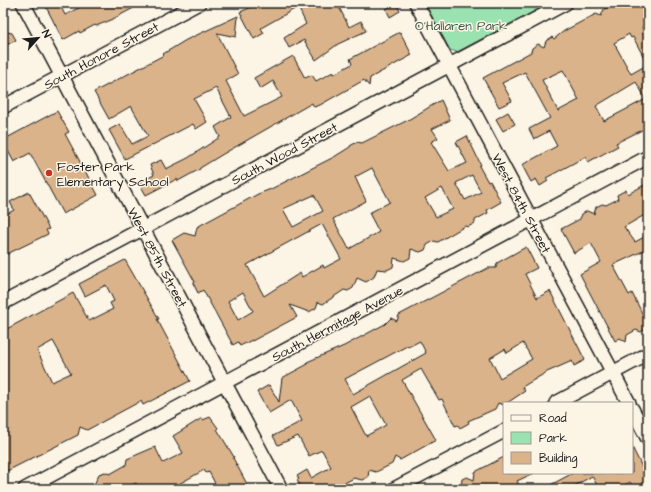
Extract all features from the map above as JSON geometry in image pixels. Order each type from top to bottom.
[{"type":"street","name":"West 85th Street","points":[[23,3],[281,489]]},
{"type":"street","name":"South Honore Street","points":[[3,107],[199,3]]},
{"type":"street","name":"West 84th Street","points":[[416,3],[628,402]]},
{"type":"street","name":"South Wood Street","points":[[3,303],[566,3]]},
{"type":"street","name":"South Hermitage Avenue","points":[[25,489],[648,157]]},
{"type":"street","points":[[558,402],[648,354]]},
{"type":"street","points":[[633,411],[648,439]]},
{"type":"street","points":[[394,489],[503,431]]},
{"type":"green space","name":"O'Hallaren Park","points":[[425,3],[550,3],[457,52],[450,50]]},
{"type":"building","points":[[44,3],[59,3],[65,15],[88,3],[98,3],[100,7],[108,3],[143,3],[111,20],[96,26],[95,25],[80,33],[79,31],[63,40]]},
{"type":"building","points":[[261,3],[337,3],[349,27],[361,21],[366,31],[338,44],[316,60],[304,40],[289,48],[284,38],[306,24],[298,7],[261,28],[264,33],[254,39],[240,12]]},
{"type":"building","points":[[396,3],[400,11],[390,17],[386,9]]},
{"type":"building","points":[[618,3],[648,3],[648,24],[642,27],[644,31],[642,32],[648,43],[648,65],[633,37],[631,38],[629,34],[614,43],[631,74],[645,66],[648,71],[648,127],[616,143],[618,146],[588,162],[585,157],[546,178],[548,181],[540,186],[536,179],[531,182],[522,165],[557,146],[549,131],[534,139],[529,129],[550,118],[525,72],[502,83],[512,101],[499,107],[483,78],[531,52],[532,48],[538,44],[544,47],[546,41],[552,37],[554,39],[564,31],[596,14],[601,16],[604,9],[610,7],[616,8]],"holes":[[[563,70],[579,100],[558,111],[542,80]],[[636,82],[646,99],[604,121],[596,106]]]},
{"type":"building","points":[[238,16],[236,37],[217,33],[238,74],[226,81],[244,116],[282,97],[273,81],[260,89],[254,78],[293,56],[305,78],[312,75],[316,81],[333,72],[334,74],[352,64],[350,59],[400,32],[412,55],[370,78],[369,86],[364,80],[320,105],[314,107],[312,103],[223,154],[200,169],[178,181],[177,179],[146,195],[139,183],[154,175],[150,165],[161,160],[166,169],[188,158],[220,137],[215,127],[231,117],[216,88],[194,99],[207,122],[196,129],[193,124],[125,159],[109,130],[120,124],[132,144],[148,136],[131,106],[109,119],[94,92],[164,55],[163,54],[186,40]]},
{"type":"building","points":[[3,31],[12,33],[16,40],[3,47]]},
{"type":"building","points":[[441,100],[450,120],[432,129],[438,138],[431,142],[449,171],[467,163],[456,142],[467,136],[481,165],[479,166],[488,182],[490,181],[501,202],[487,210],[488,213],[475,220],[475,223],[468,227],[465,226],[438,242],[434,241],[427,245],[425,250],[420,252],[411,249],[410,258],[404,261],[394,258],[393,267],[387,270],[377,269],[374,277],[366,282],[357,278],[353,288],[348,291],[344,290],[323,304],[318,302],[316,308],[309,312],[290,305],[297,317],[252,341],[240,346],[238,342],[233,345],[203,290],[198,293],[193,283],[195,282],[172,240],[184,233],[195,236],[197,227],[258,194],[334,157],[357,142],[362,143],[408,120]],"holes":[[[372,168],[390,202],[369,213],[379,232],[349,249],[333,219],[366,201],[355,177]],[[472,175],[481,192],[465,200],[456,183]],[[442,188],[453,209],[436,217],[425,198]],[[314,195],[323,211],[293,227],[283,209]],[[322,224],[341,259],[324,268],[323,265],[302,277],[300,273],[264,296],[247,265]],[[243,292],[253,311],[238,320],[228,301]]]},
{"type":"building","points":[[57,111],[69,132],[65,134],[98,195],[63,214],[30,153],[14,162],[3,142],[3,140]]},
{"type":"building","points":[[508,112],[515,124],[503,131],[496,119]]},
{"type":"building","points":[[648,183],[648,213],[624,227],[635,242],[648,235],[648,247],[643,251],[613,265],[629,295],[632,293],[647,323],[645,329],[641,332],[636,330],[627,335],[626,342],[620,338],[615,341],[580,274],[601,262],[591,243],[574,253],[561,229],[580,219],[582,214],[587,211],[594,214],[596,207],[602,204],[606,205],[618,199],[617,195],[626,190],[628,194]]},
{"type":"building","points":[[29,192],[49,229],[46,230],[48,234],[3,256],[3,216],[14,210],[10,202]]},
{"type":"building","points":[[526,247],[537,268],[525,274],[537,298],[550,291],[585,360],[574,366],[572,361],[547,372],[522,387],[525,391],[508,402],[503,402],[503,405],[498,403],[495,409],[468,421],[469,423],[460,428],[458,425],[455,426],[442,399],[439,400],[421,369],[402,380],[436,440],[400,460],[395,457],[392,464],[376,472],[369,470],[368,477],[362,480],[354,478],[333,489],[302,489],[297,480],[299,479],[297,476],[307,470],[311,478],[331,467],[322,450],[309,456],[298,436],[278,445],[273,436],[302,421],[291,400],[269,413],[257,392],[269,385],[279,402],[282,378],[308,364],[307,362],[344,346],[385,324],[391,318],[397,321],[399,315],[488,268],[496,268],[497,263]],"holes":[[[420,341],[426,353],[353,394],[345,379],[407,346],[408,347]],[[523,343],[532,359],[500,378],[490,358],[505,349],[507,353]],[[370,396],[386,425],[366,436],[351,407]]]},
{"type":"building","points":[[125,260],[159,319],[157,319],[190,381],[143,405],[141,401],[87,430],[80,427],[78,435],[7,471],[3,464],[3,331],[73,293],[89,321],[113,309],[110,303],[114,301],[106,285],[85,296],[79,284]],"holes":[[[53,341],[71,373],[52,382],[37,350]]]},
{"type":"building","points":[[210,417],[218,428],[217,429],[234,457],[233,458],[247,484],[237,489],[218,489],[209,472],[206,473],[204,470],[170,489],[140,489],[136,483],[124,489],[92,489],[99,474],[105,472],[110,474],[126,465],[127,459],[155,447],[163,463],[183,453],[173,436],[202,418],[203,420]]},
{"type":"building","points":[[633,449],[645,473],[648,473],[645,474],[648,479],[648,489],[634,489],[630,482],[617,489],[599,489],[592,476],[569,489],[543,489],[571,474],[633,474]]},
{"type":"building","points":[[503,458],[503,474],[532,474],[517,481],[521,489],[461,489],[462,479],[467,477],[474,480],[475,472]]},
{"type":"place","name":"Foster Park Elementary School","points":[[49,173]]}]
